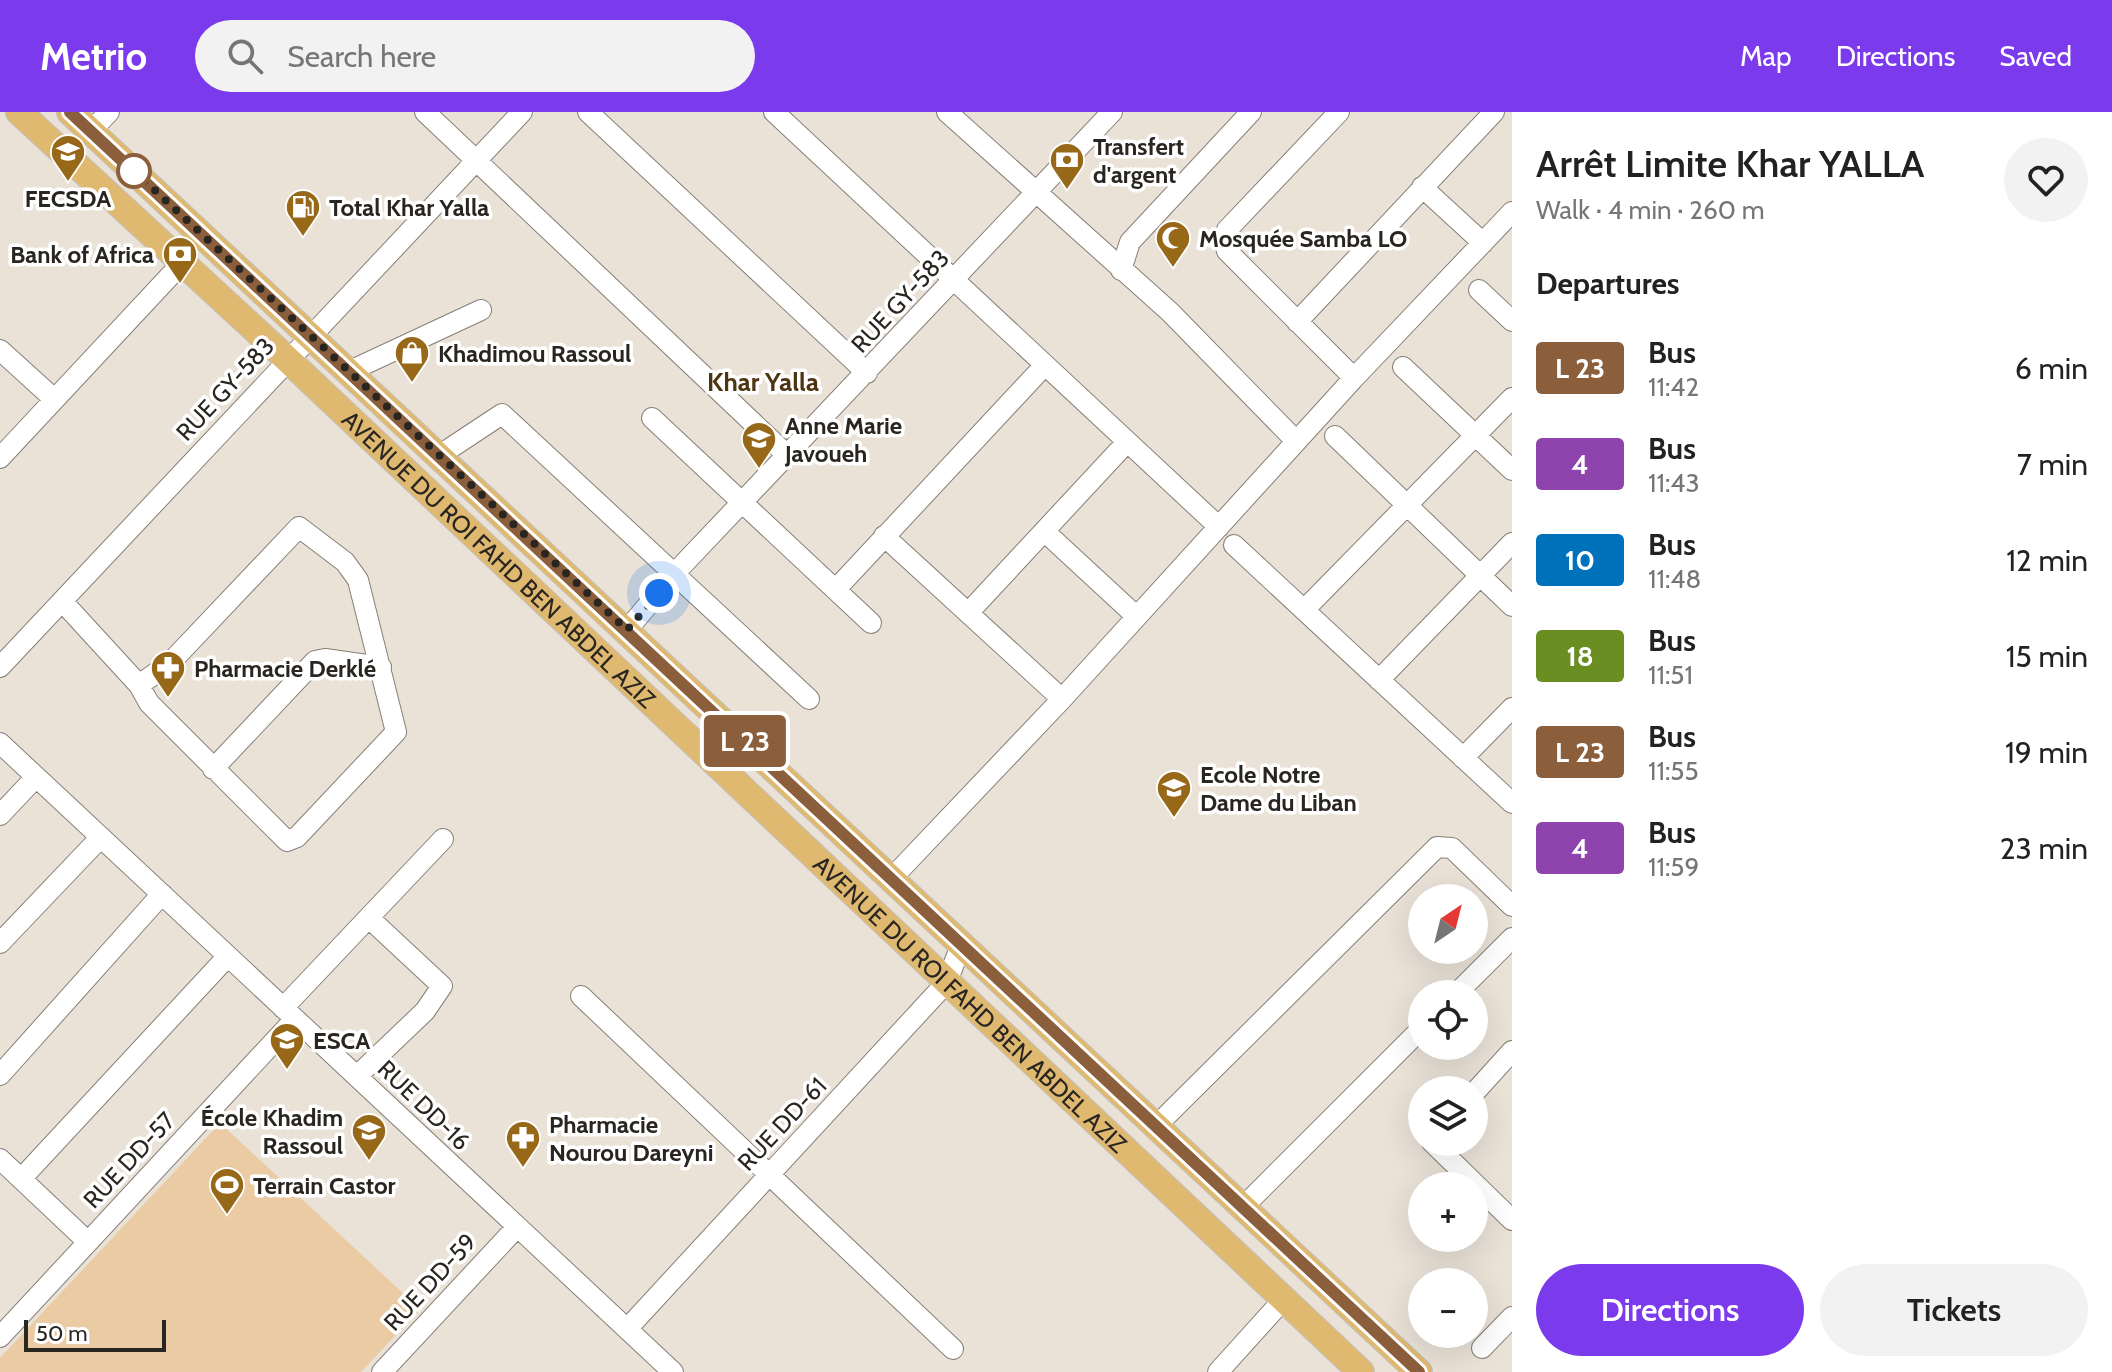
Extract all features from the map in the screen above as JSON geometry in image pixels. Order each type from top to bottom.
[{"type":"main road","name":"AVENUE DU ROI FAHD BEN ABDEL AZIZ","points":[[19,112],[288,360],[1361,1372]]},
{"type":"main road","name":"AVENUE DU ROI FAHD BEN ABDEL AZIZ","points":[[70,112],[1419,1372]]},
{"type":"street","points":[[91,131],[109,112]]},
{"type":"street","points":[[425,112],[788,456]]},
{"type":"street","points":[[588,112],[867,373]]},
{"type":"street","points":[[774,112],[1219,527]]},
{"type":"street","points":[[947,112],[1170,312],[1296,441]]},
{"type":"street","name":"RUE GY-583","points":[[627,630],[674,574],[1112,112]]},
{"type":"street","points":[[1121,270],[1130,242],[1251,112]]},
{"type":"street","points":[[1339,112],[1227,230],[1224,240],[1227,251],[1354,378]]},
{"type":"street","points":[[1297,322],[1494,112]]},
{"type":"street","name":"RUE GY-583","points":[[0,667],[478,160],[511,117]]},
{"type":"street","points":[[1422,187],[1483,243]]},
{"type":"street","points":[[892,878],[1062,699],[1354,378],[1512,212]]},
{"type":"street","points":[[0,458],[182,263]]},
{"type":"street","points":[[1479,290],[1512,321]]},
{"type":"street","points":[[350,371],[481,310]]},
{"type":"street","points":[[0,350],[54,399]]},
{"type":"street","points":[[837,588],[1045,365]]},
{"type":"street","points":[[1403,367],[1512,470]]},
{"type":"street","points":[[1304,610],[1512,398]]},
{"type":"street","points":[[440,455],[502,414],[809,699]]},
{"type":"street","points":[[652,418],[871,623]]},
{"type":"street","points":[[1335,436],[1512,606]]},
{"type":"street","points":[[968,613],[1127,442]]},
{"type":"street","points":[[62,601],[139,685],[149,703],[287,841],[297,837],[396,732],[381,667],[352,570],[299,527],[170,663],[139,685]]},
{"type":"street","points":[[1044,531],[1136,616]]},
{"type":"street","points":[[884,536],[1062,699]]},
{"type":"street","points":[[1379,680],[1512,543]]},
{"type":"street","points":[[1234,545],[1512,803]]},
{"type":"street","points":[[213,769],[315,661],[325,659],[381,667]]},
{"type":"street","points":[[1463,758],[1512,708]]},
{"type":"street","name":"RUE DD-16","points":[[0,743],[673,1372]]},
{"type":"street","points":[[0,815],[36,777]]},
{"type":"street","points":[[0,943],[101,837]]},
{"type":"street","name":"RUE DD-57","points":[[0,1337],[88,1242],[369,918],[443,839]]},
{"type":"street","points":[[1156,1126],[1437,847],[1452,848],[1512,906]]},
{"type":"street","points":[[0,1075],[162,894]]},
{"type":"street","points":[[357,1076],[425,1011],[442,986],[369,918]]},
{"type":"street","points":[[1470,980],[1512,938]]},
{"type":"street","name":"RUE DD-61","points":[[627,1329],[947,982],[961,945]]},
{"type":"street","points":[[21,1179],[228,956]]},
{"type":"street","points":[[581,996],[953,1349]]},
{"type":"street","points":[[1243,1207],[1408,1042]]},
{"type":"street","points":[[1488,1078],[1512,1051]]},
{"type":"street","points":[[1446,1156],[1512,1220]]},
{"type":"street","points":[[0,1159],[88,1242]]},
{"type":"street","name":"RUE DD-59","points":[[382,1372],[516,1228]]},
{"type":"street","points":[[1218,1372],[1283,1300]]},
{"type":"street","points":[[1488,1342],[1512,1317]]},
{"type":"shaded area","name":"Terrain Castor","points":[[220,1123],[420,1309],[361,1372],[0,1372],[0,1358]]},
{"type":"bus line","points":[[70,112],[1419,1372]]},
{"type":"place","name":"FECSDA","points":[[68,183]]},
{"type":"place","name":"Transfert d'argent","points":[[1067,191]]},
{"type":"place","name":"Total Khar Yalla","points":[[303,238]]},
{"type":"place","name":"Mosquée Samba LO","points":[[1173,269]]},
{"type":"place","name":"Bank of Africa","points":[[180,285]]},
{"type":"place","name":"Khadimou Rassoul","points":[[412,384]]},
{"type":"place","name":"Anne Marie Javoueh","points":[[759,470]]},
{"type":"place","name":"Pharmacie Derklé","points":[[168,699]]},
{"type":"place","name":"Ecole Notre Dame du Liban","points":[[1174,819]]},
{"type":"place","name":"ESCA","points":[[287,1071]]},
{"type":"place","name":"École Khadim Rassoul","points":[[369,1162]]},
{"type":"place","name":"Pharmacie Nourou Dareyni","points":[[523,1169]]},
{"type":"place","name":"Terrain Castor","points":[[227,1216]]},
{"type":"district","name":"Khar Yalla","points":[[763,382]]},
{"type":"route","points":[[134,171],[627,630],[659,593]]}]
